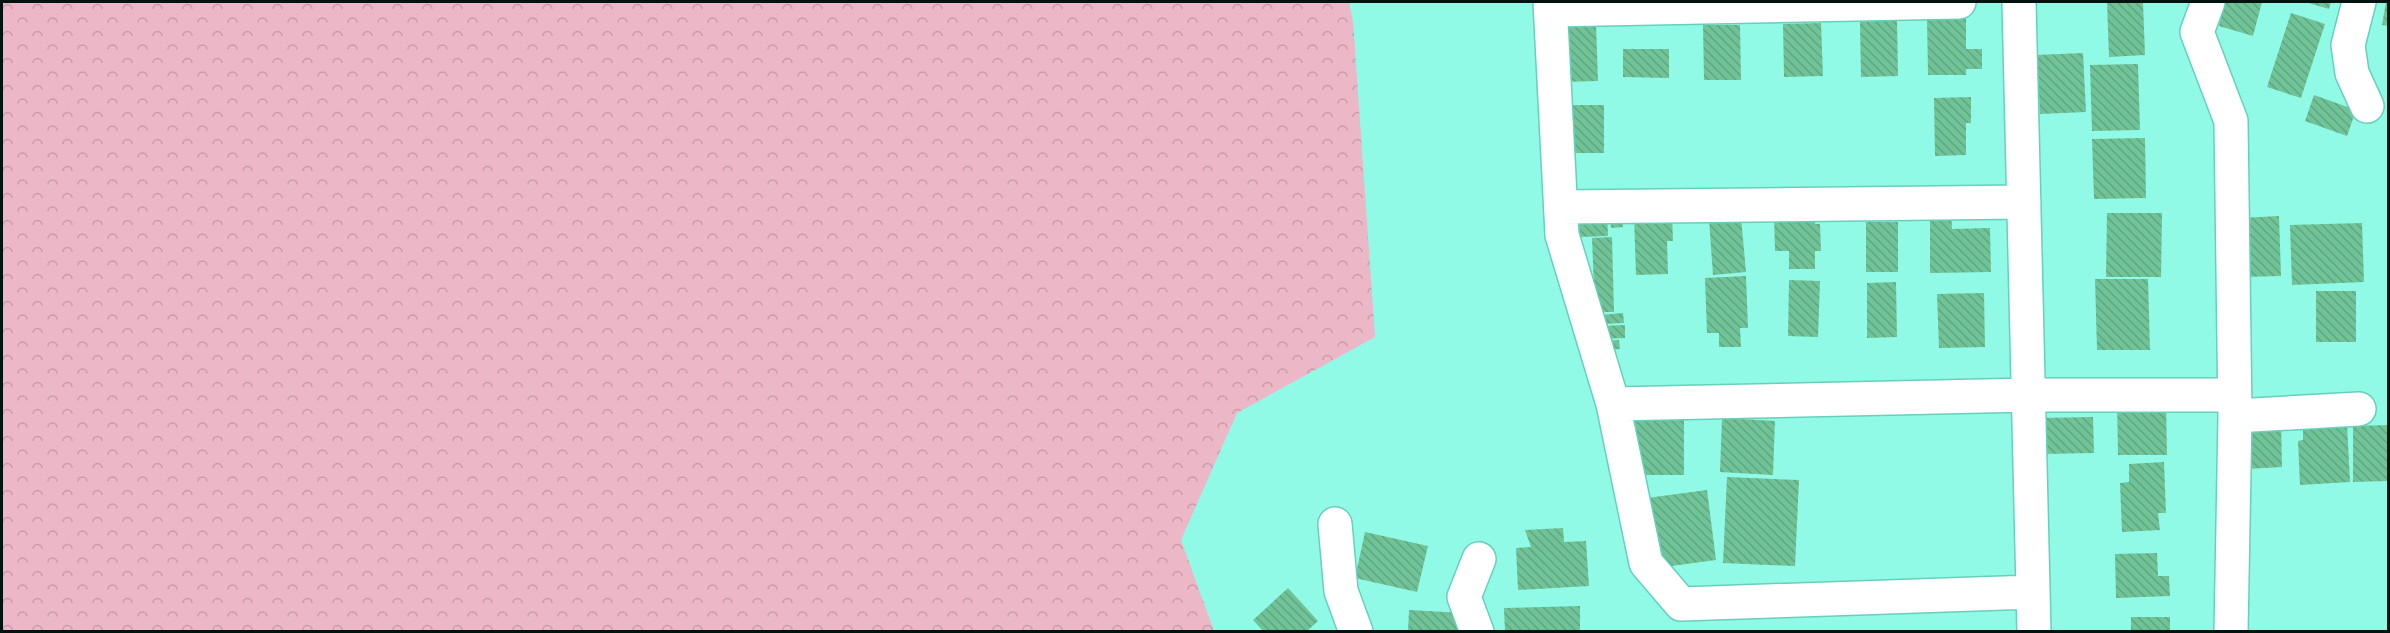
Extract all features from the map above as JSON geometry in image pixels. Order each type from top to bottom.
[{"type":"street","points":[[1959,2],[1550,6],[1562,235],[1613,405],[1646,563],[1681,604],[2033,592]]},
{"type":"street","points":[[2019,2],[2034,632]]},
{"type":"street","points":[[2208,2],[2197,32],[2231,121],[2234,405],[2231,632]]},
{"type":"street","points":[[2359,2],[2348,45],[2352,74],[2367,106]]},
{"type":"street","points":[[1561,207],[2024,202]]},
{"type":"street","points":[[1613,405],[2029,395],[2359,409]]},
{"type":"street","points":[[1335,524],[1341,591],[1356,632]]},
{"type":"street","points":[[1477,632],[1464,597],[1479,559]]},
{"type":"green space","points":[[2,2],[1349,2],[1353,21],[1375,337],[1237,413],[1181,540],[1214,631],[2,631]]},
{"type":"building","points":[[2107,2],[2143,2],[2145,55],[2109,57]]},
{"type":"building","points":[[2225,2],[2262,2],[2253,36],[2219,26]]},
{"type":"building","points":[[2305,2],[2331,2],[2329,9]]},
{"type":"building","points":[[2386,2],[2388,2],[2388,26],[2382,25]]},
{"type":"building","points":[[2291,13],[2325,24],[2301,98],[2267,87]]},
{"type":"building","points":[[1966,19],[1966,49],[1982,49],[1982,69],[1966,69],[1966,75],[1928,75],[1927,20]]},
{"type":"building","points":[[1897,20],[1898,76],[1861,77],[1860,22]]},
{"type":"building","points":[[1821,23],[1823,76],[1784,77],[1783,24]]},
{"type":"building","points":[[1596,24],[1598,81],[1560,82],[1559,25]]},
{"type":"building","points":[[1703,25],[1740,25],[1741,80],[1704,80]]},
{"type":"building","points":[[1623,49],[1669,49],[1669,78],[1623,77]]},
{"type":"building","points":[[2083,53],[2086,112],[2040,114],[2037,55]]},
{"type":"building","points":[[2138,64],[2140,130],[2092,131],[2090,65]]},
{"type":"building","points":[[2314,95],[2356,110],[2347,136],[2305,121]]},
{"type":"building","points":[[1971,97],[1971,123],[1966,123],[1966,155],[1935,156],[1934,98]]},
{"type":"building","points":[[1562,105],[1604,105],[1604,153],[1563,153]]},
{"type":"building","points":[[2145,138],[2146,198],[2094,199],[2092,139]]},
{"type":"building","points":[[1610,210],[1623,222],[1623,227],[1611,228]]},
{"type":"building","points":[[1951,210],[1952,229],[1990,228],[1991,272],[1930,273],[1930,211]]},
{"type":"building","points":[[1815,211],[1815,224],[1820,224],[1821,251],[1815,251],[1815,269],[1789,269],[1789,251],[1775,251],[1774,216]]},
{"type":"building","points":[[1607,212],[1608,236],[1580,237],[1578,213]]},
{"type":"building","points":[[2107,213],[2162,213],[2161,277],[2106,277]]},
{"type":"building","points":[[1672,214],[1673,241],[1667,241],[1668,274],[1636,275],[1634,216]]},
{"type":"building","points":[[2279,216],[2281,276],[2243,277],[2240,218]]},
{"type":"building","points":[[1741,217],[1746,272],[1713,275],[1709,219]]},
{"type":"building","points":[[1866,222],[1898,222],[1898,272],[1866,272]]},
{"type":"building","points":[[2362,223],[2364,282],[2292,285],[2290,225]]},
{"type":"building","points":[[1612,237],[1614,312],[1595,312],[1592,238]]},
{"type":"building","points":[[1746,276],[1748,328],[1740,328],[1741,347],[1719,347],[1719,333],[1707,333],[1705,278]]},
{"type":"building","points":[[2095,279],[2148,279],[2150,350],[2097,350]]},
{"type":"building","points":[[1789,280],[1820,281],[1818,337],[1788,336]]},
{"type":"building","points":[[1896,282],[1897,337],[1867,338],[1867,283]]},
{"type":"building","points":[[2316,291],[2356,291],[2356,342],[2316,342]]},
{"type":"building","points":[[1984,293],[1985,347],[1939,348],[1937,294]]},
{"type":"building","points":[[1623,313],[1624,323],[1601,324],[1600,315]]},
{"type":"building","points":[[1625,325],[1625,338],[1601,339],[1601,326]]},
{"type":"building","points":[[1619,340],[1620,349],[1599,350],[1599,341]]},
{"type":"building","points":[[2166,401],[2167,455],[2118,455],[2117,402]]},
{"type":"building","points":[[1630,415],[1684,415],[1684,475],[1630,475]]},
{"type":"building","points":[[2093,417],[2094,453],[2041,454],[2040,418]]},
{"type":"building","points":[[1722,418],[1775,421],[1773,475],[1720,472]]},
{"type":"building","points":[[2281,420],[2282,467],[2247,469],[2245,422]]},
{"type":"building","points":[[2347,424],[2350,482],[2300,485],[2298,441],[2303,440],[2303,427]]},
{"type":"building","points":[[2388,425],[2388,481],[2353,482],[2353,426]]},
{"type":"building","points":[[2164,462],[2166,513],[2158,513],[2160,530],[2122,532],[2120,483],[2129,482],[2129,464]]},
{"type":"building","points":[[1727,477],[1799,480],[1795,566],[1723,563]]},
{"type":"building","points":[[1707,490],[1716,560],[1656,568],[1647,498]]},
{"type":"building","points":[[1563,528],[1564,542],[1586,541],[1589,586],[1518,590],[1516,548],[1531,547],[1525,530]]},
{"type":"building","points":[[1365,532],[1428,546],[1417,592],[1355,578]]},
{"type":"building","points":[[2157,553],[2158,576],[2169,576],[2170,596],[2116,598],[2115,554]]},
{"type":"building","points":[[1288,588],[1318,621],[1306,632],[1264,632],[1253,620]]},
{"type":"building","points":[[1580,606],[1580,632],[1505,632],[1504,608]]},
{"type":"building","points":[[1409,610],[1462,613],[1460,632],[1408,632]]},
{"type":"building","points":[[2131,617],[2170,617],[2170,632],[2131,632]]}]
